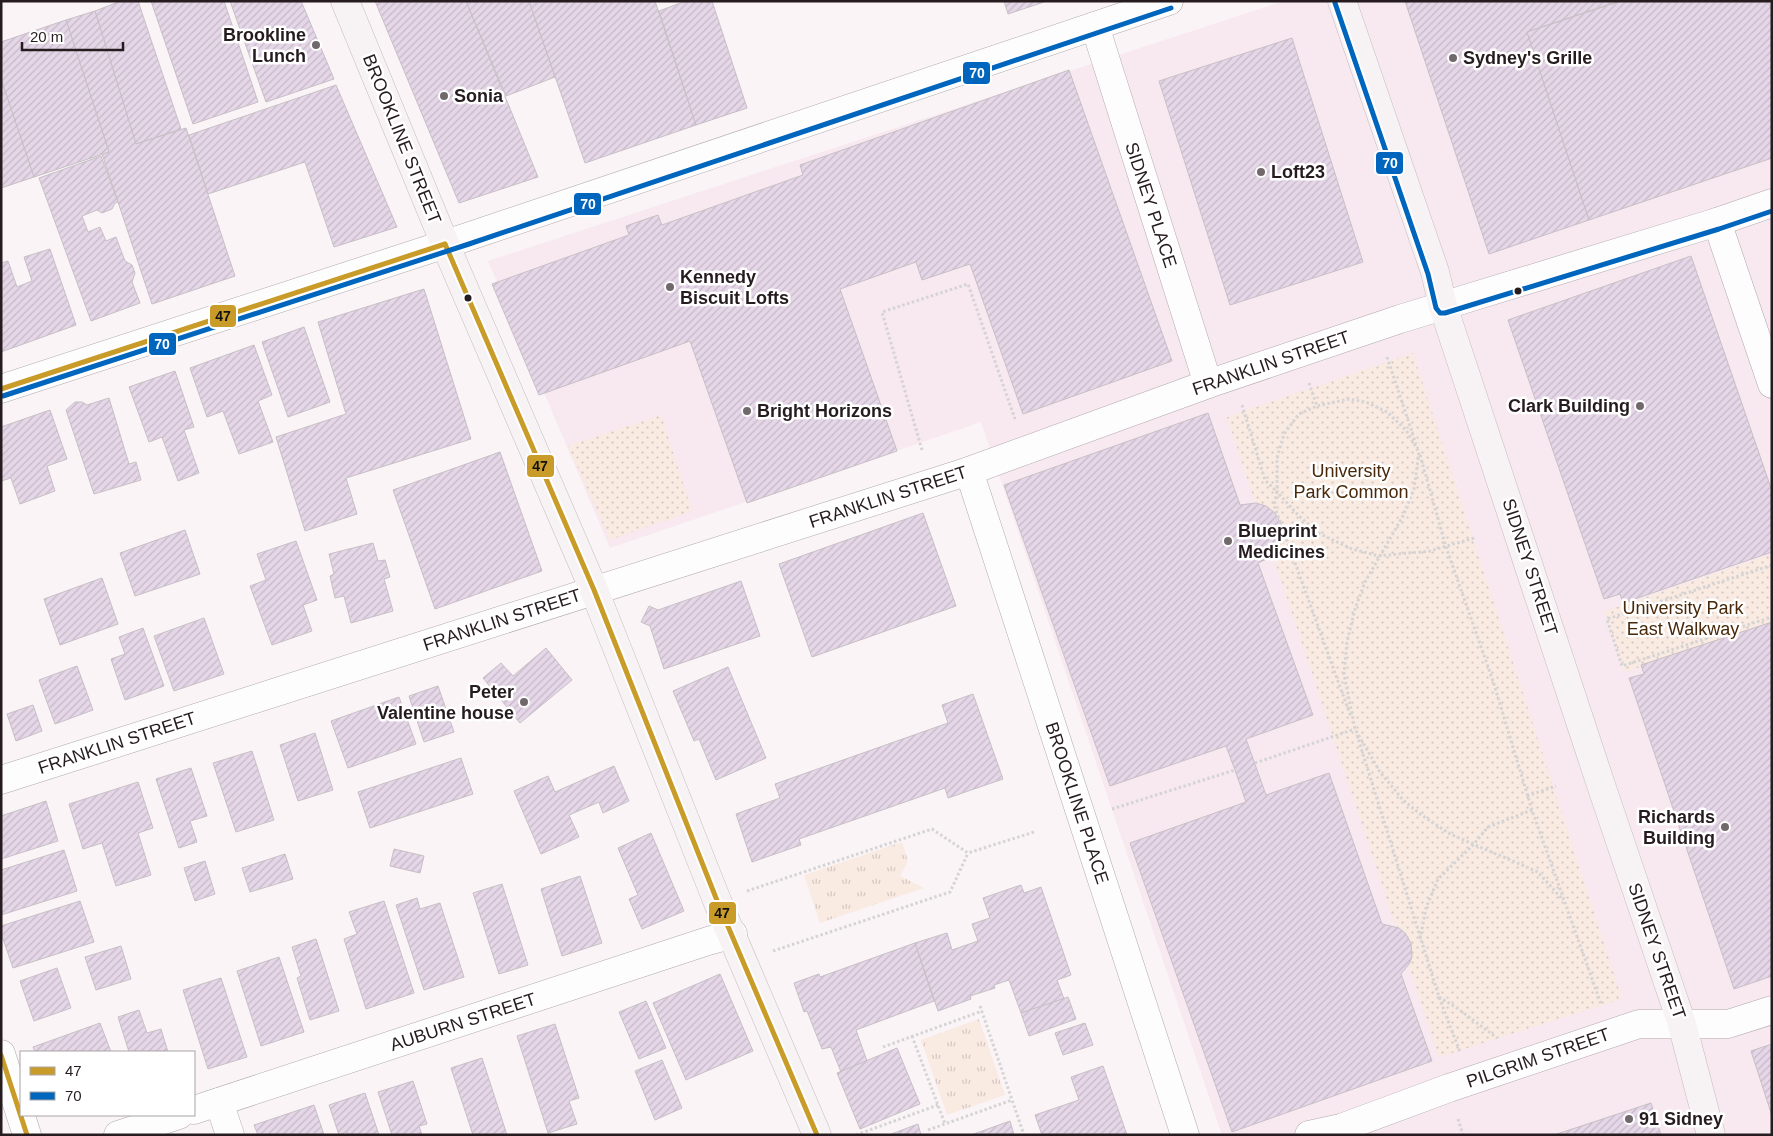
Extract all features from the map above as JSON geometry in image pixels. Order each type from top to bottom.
[{"type":"main road","name":"BROOKLINE STREET","points":[[345,1],[445,244],[594,590],[714,894],[733,934],[817,1135]]},
{"type":"main road","name":"SIDNEY STREET","points":[[1342,1],[1435,272],[1443,306],[1601,786],[1682,1024],[1711,1135]]},
{"type":"street","points":[[1,389],[445,244],[1169,1]]},
{"type":"street","name":"SIDNEY PLACE","points":[[1095,26],[1208,384]]},
{"type":"street","name":"FRANKLIN STREET","points":[[1,780],[969,471],[1208,384],[1443,306],[1717,222],[1772,203]]},
{"type":"street","points":[[1717,222],[1772,384]]},
{"type":"street","name":"BROOKLINE PLACE","points":[[969,471],[1185,1135]]},
{"type":"street","name":"AUBURN STREET","points":[[206,1106],[733,934]]},
{"type":"street","name":"PILGRIM STREET","points":[[1309,1135],[1341,1128],[1470,1081],[1639,1024],[1728,1024],[1772,1010]]},
{"type":"street","points":[[1,1054],[20,1113]]},
{"type":"street","points":[[206,1106],[230,1135]]},
{"type":"street","points":[[21,1116],[27,1135]]},
{"type":"street","points":[[118,1135],[176,1116]]},
{"type":"path","points":[[922,450],[882,312],[968,284],[1015,419]]},
{"type":"path","points":[[1387,357],[1419,452],[1446,546],[1493,681],[1527,796],[1610,1034]]},
{"type":"path","points":[[1309,382],[1317,406]]},
{"type":"path","points":[[1470,1081],[1461,1052],[1438,997],[1355,729],[1274,505],[1277,492],[1277,458],[1284,434],[1299,414],[1317,406],[1348,398],[1366,402],[1387,412],[1406,430],[1419,452],[1414,489],[1403,516],[1365,582],[1355,609],[1345,658],[1344,674],[1355,729],[1380,772],[1403,800],[1433,824],[1538,872],[1563,900]]},
{"type":"path","points":[[1242,404],[1265,480],[1318,533],[1352,549],[1379,556],[1430,551],[1474,538]]},
{"type":"path","points":[[1772,564],[1606,619],[1622,666],[1772,617]]},
{"type":"path","points":[[1255,764],[1355,729]]},
{"type":"path","points":[[1112,808],[1235,770]]},
{"type":"path","points":[[1527,796],[1556,786]]},
{"type":"path","points":[[1420,940],[1426,908],[1438,879],[1474,844],[1488,827],[1532,810]]},
{"type":"path","points":[[747,891],[932,829],[968,853]]},
{"type":"path","points":[[764,954],[950,892],[968,853],[1034,832]]},
{"type":"path","points":[[1438,997],[1458,1008],[1498,1039]]},
{"type":"path","points":[[980,1006],[1024,1135]]},
{"type":"path","points":[[883,1047],[982,1012]]},
{"type":"path","points":[[912,1036],[945,1124]]},
{"type":"path","points":[[928,1130],[1012,1100]]},
{"type":"path","points":[[856,1135],[938,1105]]},
{"type":"shaded area","points":[[1284,1],[1772,1],[1772,1135],[1222,1135],[981,422],[610,548],[488,261]]},
{"type":"green space","name":"University Park Common","points":[[1413,353],[1622,999],[1439,1057],[1227,417]]},
{"type":"green space","points":[[661,415],[692,511],[610,540],[568,446]]},
{"type":"green space","name":"University Park East Walkway","points":[[1772,554],[1772,623],[1625,672],[1605,611]]},
{"type":"green space","points":[[902,842],[908,861],[900,876],[924,888],[820,923],[804,875]]},
{"type":"green space","points":[[979,1019],[1005,1095],[947,1115],[921,1040]]},
{"type":"building","points":[[121,1],[138,1],[181,129],[136,144],[95,11]]},
{"type":"building","points":[[151,1],[224,1],[258,102],[193,124]]},
{"type":"building","points":[[230,1],[301,1],[334,79],[266,102]]},
{"type":"building","points":[[375,1],[466,1],[538,177],[459,203]]},
{"type":"building","points":[[466,1],[529,1],[555,77],[506,96]]},
{"type":"building","points":[[529,1],[655,1],[696,125],[585,163]]},
{"type":"building","points":[[686,1],[712,1],[747,108],[696,125],[659,11]]},
{"type":"building","points":[[1004,1],[1047,1],[1008,14]]},
{"type":"building","points":[[1405,1],[1619,1],[1527,32],[1589,220],[1489,254]]},
{"type":"building","points":[[1621,1],[1768,1],[1772,11],[1772,158],[1589,220],[1527,32]]},
{"type":"building","points":[[95,11],[136,144],[186,128],[235,276],[152,304],[102,154],[109,152],[66,20]]},
{"type":"building","points":[[66,20],[109,152],[34,177],[1,79],[1,42]]},
{"type":"building","name":"Loft23","points":[[1292,38],[1363,262],[1230,305],[1159,81]]},
{"type":"building","name":"Kennedy Biscuit Lofts","points":[[1069,70],[1172,361],[1023,414],[970,264],[922,280],[916,262],[840,289],[897,451],[747,503],[690,341],[539,395],[492,284],[629,235],[626,226],[658,215],[662,225],[803,175],[800,165]]},
{"type":"building","points":[[1,79],[34,177],[1,188]]},
{"type":"building","points":[[336,85],[397,227],[334,247],[305,162],[208,194],[189,135]]},
{"type":"building","points":[[101,156],[118,202],[115,203],[112,209],[102,213],[97,210],[82,216],[88,232],[100,227],[106,241],[116,237],[125,261],[132,265],[135,273],[132,282],[140,303],[91,321],[39,178]]},
{"type":"building","points":[[50,249],[76,325],[1,352],[1,263],[8,261],[17,287],[32,281],[24,257]]},
{"type":"building","name":"Clark Building","points":[[1691,256],[1772,491],[1772,552],[1623,603],[1620,594],[1604,599],[1508,320]]},
{"type":"building","points":[[424,289],[471,439],[346,478],[357,514],[305,531],[276,437],[346,414],[318,322]]},
{"type":"building","points":[[304,327],[330,402],[288,417],[262,342]]},
{"type":"building","points":[[254,345],[272,395],[258,401],[273,442],[239,454],[223,411],[207,417],[190,368]]},
{"type":"building","points":[[175,371],[194,427],[184,430],[199,473],[178,481],[162,437],[149,442],[129,387]]},
{"type":"building","points":[[109,398],[129,464],[136,462],[141,480],[94,494],[66,410],[75,402],[82,402],[87,405]]},
{"type":"building","points":[[50,410],[67,459],[47,466],[55,491],[20,504],[11,478],[1,481],[1,427]]},
{"type":"building","points":[[1208,413],[1240,505],[1256,503],[1266,506],[1275,513],[1281,524],[1283,534],[1279,547],[1271,557],[1258,563],[1313,715],[1246,739],[1266,795],[1329,773],[1382,924],[1399,928],[1405,933],[1411,943],[1412,957],[1401,974],[1432,1061],[1232,1132],[1130,843],[1246,802],[1235,770],[1226,746],[1110,786],[1004,485]]},
{"type":"building","points":[[500,452],[542,571],[435,609],[393,490]]},
{"type":"building","points":[[923,513],[956,606],[812,657],[779,564]]},
{"type":"building","points":[[185,530],[200,574],[135,596],[120,553]]},
{"type":"building","points":[[296,541],[317,600],[303,605],[312,631],[272,645],[250,586],[266,580],[257,554]]},
{"type":"building","points":[[373,543],[378,561],[385,560],[390,577],[384,579],[393,611],[351,623],[344,596],[335,598],[330,576],[334,574],[329,554]]},
{"type":"building","points":[[102,578],[118,624],[60,645],[44,599]]},
{"type":"building","points":[[741,581],[760,636],[664,669],[650,626],[641,622],[649,606],[658,610]]},
{"type":"building","points":[[204,618],[224,674],[174,691],[154,636]]},
{"type":"building","name":"Richards Building","points":[[1772,622],[1772,976],[1734,989],[1629,678],[1644,674],[1641,665]]},
{"type":"building","points":[[143,628],[164,686],[125,700],[111,659],[125,654],[119,637]]},
{"type":"building","name":"Peter Valentine house","points":[[546,648],[572,680],[520,723],[483,678],[501,663],[513,676]]},
{"type":"building","points":[[77,666],[93,710],[55,724],[39,680]]},
{"type":"building","points":[[728,667],[766,758],[716,780],[699,739],[694,741],[673,691]]},
{"type":"building","points":[[438,686],[454,732],[424,742],[409,696]]},
{"type":"building","points":[[973,694],[1003,779],[948,798],[945,788],[799,839],[801,845],[752,862],[736,814],[780,798],[775,784],[948,723],[942,705]]},
{"type":"building","points":[[399,697],[416,744],[348,768],[331,721]]},
{"type":"building","points":[[33,705],[42,731],[16,741],[7,714]]},
{"type":"building","points":[[315,733],[333,790],[298,801],[280,745]]},
{"type":"building","points":[[252,751],[274,820],[236,832],[213,763]]},
{"type":"building","points":[[461,758],[473,794],[370,828],[358,792]]},
{"type":"building","points":[[614,766],[629,801],[603,813],[599,802],[569,815],[579,837],[541,854],[514,791],[548,776],[555,792]]},
{"type":"building","points":[[191,768],[207,816],[190,821],[197,842],[179,848],[156,779]]},
{"type":"building","points":[[138,782],[153,828],[138,833],[151,875],[116,886],[102,843],[83,849],[69,804]]},
{"type":"building","points":[[46,801],[58,841],[1,859],[1,816]]},
{"type":"building","points":[[651,833],[684,911],[642,929],[629,899],[638,895],[618,848]]},
{"type":"building","points":[[394,849],[424,856],[420,873],[390,866]]},
{"type":"building","points":[[64,850],[77,891],[1,915],[1,870]]},
{"type":"building","points":[[285,854],[293,879],[250,892],[242,868]]},
{"type":"building","points":[[205,861],[215,894],[195,901],[184,868]]},
{"type":"building","points":[[580,876],[602,943],[562,956],[541,889]]},
{"type":"building","points":[[502,884],[528,965],[499,974],[473,893]]},
{"type":"building","points":[[1021,885],[1024,893],[1041,887],[1071,975],[1057,980],[1064,999],[1021,1013],[1009,980],[994,985],[995,988],[970,996],[971,999],[938,1011],[915,943],[947,933],[952,950],[978,941],[972,924],[990,918],[983,898]]},
{"type":"building","points":[[417,898],[420,909],[440,903],[464,977],[424,990],[396,905]]},
{"type":"building","points":[[80,901],[94,942],[13,968],[1,933],[1,926]]},
{"type":"building","points":[[384,901],[414,993],[366,1009],[344,939],[357,934],[349,912]]},
{"type":"building","points":[[316,939],[339,1011],[310,1020],[297,978],[301,976],[292,947]]},
{"type":"building","points":[[915,943],[934,1001],[856,1030],[867,1061],[841,1072],[831,1047],[822,1049],[807,1011],[804,1012],[794,983],[819,974],[820,977]]},
{"type":"building","points":[[121,946],[131,979],[96,990],[85,957]]},
{"type":"building","points":[[279,957],[304,1032],[261,1046],[237,971]]},
{"type":"building","points":[[57,968],[71,1008],[34,1021],[20,981]]},
{"type":"building","points":[[720,974],[753,1051],[686,1080],[653,1003]]},
{"type":"building","points":[[221,978],[247,1057],[208,1069],[183,990]]},
{"type":"building","points":[[1068,997],[1076,1019],[1029,1036],[1021,1013]]},
{"type":"building","points":[[646,1001],[666,1048],[639,1059],[619,1012]]},
{"type":"building","points":[[139,1010],[147,1033],[161,1029],[168,1051],[129,1051],[118,1017]]},
{"type":"building","points":[[100,1023],[111,1051],[35,1051],[33,1047]]},
{"type":"building","points":[[1085,1023],[1093,1045],[1063,1055],[1055,1033]]},
{"type":"building","points":[[555,1024],[579,1098],[569,1101],[577,1124],[548,1133],[517,1036]]},
{"type":"building","points":[[1772,1044],[1772,1116],[1751,1051]]},
{"type":"building","points":[[897,1048],[920,1104],[860,1129],[837,1073]]},
{"type":"building","points":[[482,1058],[507,1135],[473,1135],[451,1068]]},
{"type":"building","points":[[662,1060],[682,1108],[655,1120],[635,1071]]},
{"type":"building","points":[[1103,1066],[1127,1135],[1042,1135],[1035,1115],[1079,1100],[1071,1077]]},
{"type":"building","points":[[413,1081],[427,1124],[419,1126],[422,1135],[392,1135],[378,1092]]},
{"type":"building","points":[[365,1093],[379,1135],[348,1135],[347,1132],[339,1135],[329,1105]]},
{"type":"building","name":"91 Sidney","points":[[1651,1103],[1661,1135],[1554,1135]]},
{"type":"building","points":[[314,1105],[324,1135],[258,1135],[254,1125]]},
{"type":"building","points":[[1010,1121],[1014,1135],[971,1135]]},
{"type":"building","points":[[918,1124],[921,1135],[889,1135]]},
{"type":"transit line","name":"70","points":[[1335,3],[1428,274],[1436,308],[1440,313],[1719,229],[1772,211]]},
{"type":"transit line","name":"70","points":[[3,396],[469,244],[1171,8]]},
{"type":"transit line","name":"47","points":[[445,244],[594,590],[718,903],[817,1135]]},
{"type":"transit line","name":"47","points":[[1,389],[445,244]]},
{"type":"transit line","name":"47","points":[[1,1055],[20,1113]]},
{"type":"transit line","name":"47","points":[[21,1116],[27,1135]]},
{"type":"place","name":"Brookline Lunch","points":[[316,45]]},
{"type":"place","name":"Sydney's Grille","points":[[1453,58]]},
{"type":"place","name":"Sonia","points":[[444,96]]},
{"type":"place","name":"Loft23","points":[[1261,172]]},
{"type":"place","name":"Kennedy Biscuit Lofts","points":[[670,287]]},
{"type":"place","name":"Clark Building","points":[[1640,406]]},
{"type":"place","name":"Bright Horizons","points":[[747,411]]},
{"type":"place","name":"Blueprint Medicines","points":[[1228,541]]},
{"type":"place","name":"Peter Valentine house","points":[[524,702]]},
{"type":"place","name":"Richards Building","points":[[1725,827]]},
{"type":"place","name":"91 Sidney","points":[[1629,1119]]}]
